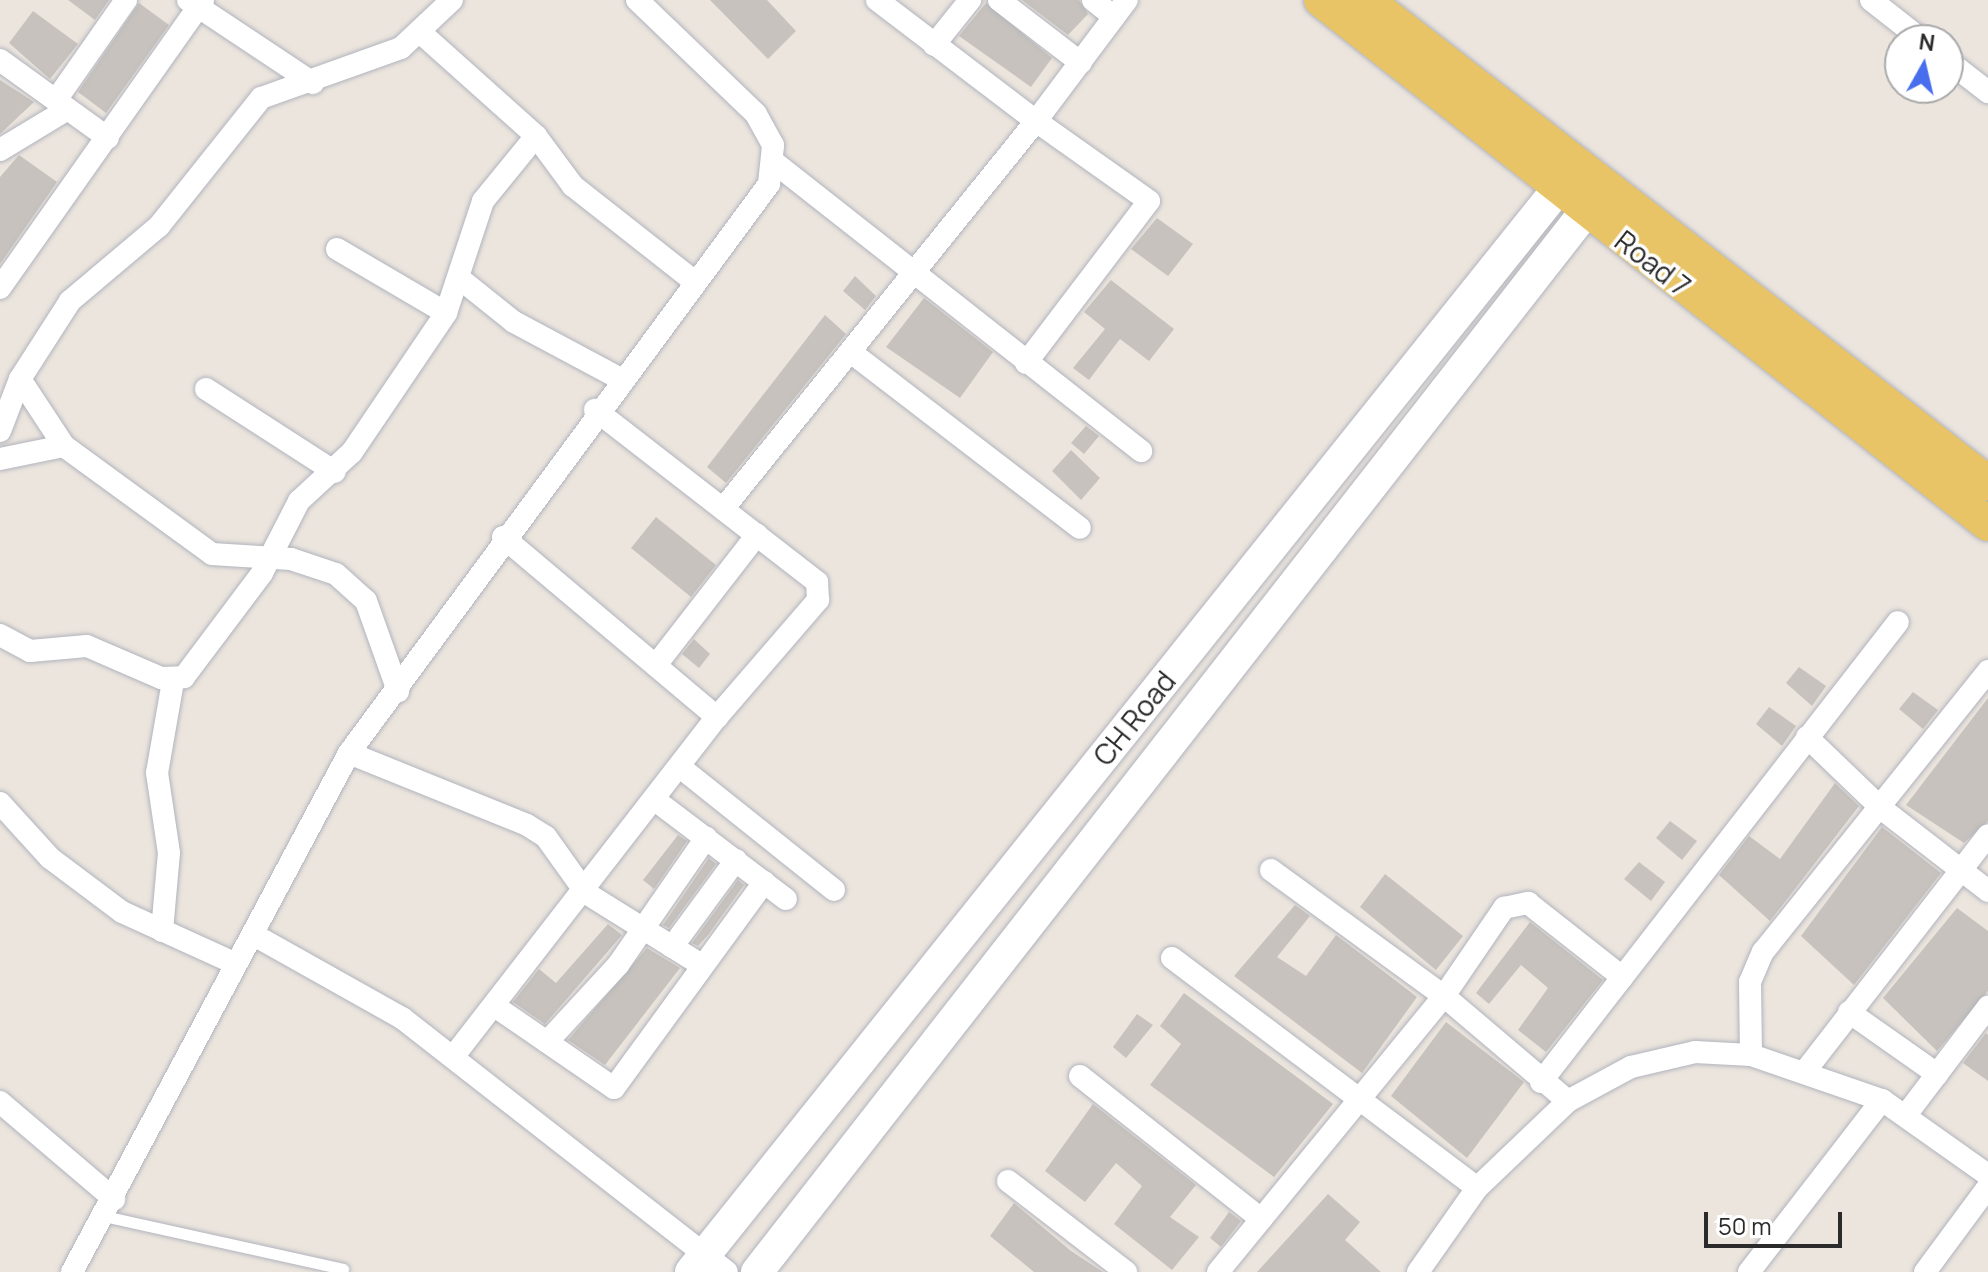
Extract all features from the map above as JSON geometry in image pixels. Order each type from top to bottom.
[{"type":"main road","name":"Road 7","points":[[1321,0],[1569,176]]},
{"type":"main road","name":"Road 7","points":[[1368,0],[1596,199],[1988,524]]},
{"type":"main road","name":"Road 7","points":[[1596,199],[1988,483]]},
{"type":"street","points":[[0,150],[62,105],[126,0]]},
{"type":"street","points":[[0,431],[12,383],[70,301],[159,226],[261,98],[379,59],[421,33],[452,0]]},
{"type":"street","points":[[637,0],[756,114],[775,163],[915,277],[1141,451]]},
{"type":"street","points":[[877,0],[1036,121],[1149,201],[1026,363]]},
{"type":"street","points":[[934,45],[970,0]]},
{"type":"street","points":[[999,0],[1081,63]]},
{"type":"street","points":[[723,509],[915,277],[1121,9],[1093,0]]},
{"type":"street","points":[[1871,0],[1902,24]]},
{"type":"street","points":[[0,288],[108,138],[196,2],[313,83]]},
{"type":"street","points":[[421,33],[536,136],[573,186],[695,282]]},
{"type":"street","points":[[0,60],[108,138]]},
{"type":"street","points":[[1964,73],[1988,92]]},
{"type":"street","points":[[0,635],[30,651],[87,646],[115,653],[173,681],[184,677],[270,557],[299,501],[335,472],[446,313],[483,201],[536,136]]},
{"type":"street","points":[[72,1272],[109,1208],[349,753],[398,691],[503,537],[595,410],[756,205],[775,163]]},
{"type":"street","name":"CH Road","points":[[707,1266],[1569,176]]},
{"type":"street","name":"CH Road","points":[[757,1272],[1596,199]]},
{"type":"street","points":[[337,249],[446,313]]},
{"type":"street","points":[[459,278],[514,322],[619,378]]},
{"type":"street","points":[[852,353],[1080,528]]},
{"type":"street","points":[[12,383],[64,446],[212,554],[270,557],[309,564],[356,587],[398,691]]},
{"type":"street","points":[[206,389],[335,472]]},
{"type":"street","points":[[453,1057],[586,893],[717,717],[818,600],[817,582],[595,410]]},
{"type":"street","points":[[0,459],[64,446]]},
{"type":"street","points":[[656,665],[757,535]]},
{"type":"street","points":[[503,537],[717,717]]},
{"type":"street","points":[[1541,1082],[1898,622]]},
{"type":"street","points":[[1751,1055],[1754,966],[1882,809],[1988,671]]},
{"type":"street","points":[[162,931],[169,853],[157,773],[173,681]]},
{"type":"street","points":[[1807,737],[1882,809],[1988,891]]},
{"type":"street","points":[[349,753],[527,825],[546,837],[586,893],[700,964]]},
{"type":"street","points":[[680,767],[834,890]]},
{"type":"street","points":[[655,800],[786,899]]},
{"type":"street","points":[[0,803],[50,858],[122,912],[236,964]]},
{"type":"street","points":[[1806,1070],[1988,835]]},
{"type":"street","points":[[547,1042],[643,929],[706,838]]},
{"type":"street","points":[[672,947],[736,860]]},
{"type":"street","points":[[1271,870],[1444,996],[1541,1082],[1568,1101]]},
{"type":"street","points":[[496,1007],[614,1088],[700,964],[764,882]]},
{"type":"street","points":[[1218,1272],[1444,996],[1504,908],[1515,903],[1528,903],[1622,977]]},
{"type":"street","points":[[254,935],[402,1018],[707,1266]]},
{"type":"street","points":[[1172,958],[1477,1188]]},
{"type":"street","points":[[1906,1115],[1988,1007]]},
{"type":"street","points":[[1849,1012],[1937,1074]]},
{"type":"street","points":[[1418,1272],[1477,1188],[1568,1101],[1631,1067],[1695,1052],[1751,1055],[1806,1070],[1882,1100],[1988,1175]]},
{"type":"street","points":[[1080,1076],[1261,1219]]},
{"type":"street","points":[[1749,1272],[1882,1100]]},
{"type":"street","points":[[0,1102],[109,1208]]},
{"type":"street","points":[[1008,1181],[1126,1272]]},
{"type":"street","points":[[1925,1272],[1988,1187]]},
{"type":"lane","points":[[109,1208],[343,1269]]},
{"type":"building","points":[[68,0],[109,0],[95,20]]},
{"type":"building","points":[[710,0],[767,0],[796,31],[768,59]]},
{"type":"building","points":[[1022,0],[1079,0],[1088,14],[1068,35]]},
{"type":"building","points":[[139,3],[169,25],[106,113],[78,92]]},
{"type":"building","points":[[986,3],[1052,58],[1031,87],[959,36]]},
{"type":"building","points":[[33,11],[78,44],[50,79],[9,43]]},
{"type":"building","points":[[0,80],[34,102],[0,134]]},
{"type":"building","points":[[19,155],[57,182],[0,264],[0,177]]},
{"type":"building","points":[[1157,218],[1193,244],[1168,276],[1131,249]]},
{"type":"building","points":[[855,276],[876,296],[865,310],[843,291]]},
{"type":"building","points":[[1111,280],[1174,329],[1149,361],[1120,339],[1089,380],[1073,368],[1105,329],[1084,312]]},
{"type":"building","points":[[924,298],[993,352],[960,398],[886,347]]},
{"type":"building","points":[[825,315],[846,334],[726,483],[707,467]]},
{"type":"building","points":[[1086,426],[1099,436],[1084,454],[1071,443]]},
{"type":"building","points":[[1071,450],[1100,478],[1081,500],[1052,471]]},
{"type":"building","points":[[656,517],[716,565],[691,597],[631,548]]},
{"type":"building","points":[[694,639],[710,654],[699,668],[682,654]]},
{"type":"building","points":[[1799,667],[1826,686],[1812,706],[1786,683]]},
{"type":"building","points":[[1913,692],[1938,710],[1923,729],[1899,709]]},
{"type":"building","points":[[1988,698],[1988,821],[1964,843],[1906,805]]},
{"type":"building","points":[[1769,707],[1796,726],[1782,746],[1756,724]]},
{"type":"building","points":[[1835,783],[1859,806],[1770,921],[1719,875],[1749,836],[1780,859]]},
{"type":"building","points":[[1670,821],[1697,841],[1682,860],[1656,838]]},
{"type":"building","points":[[1882,827],[1941,873],[1854,985],[1801,936]]},
{"type":"building","points":[[678,835],[687,841],[654,889],[643,880]]},
{"type":"building","points":[[709,858],[716,864],[669,928],[663,925]]},
{"type":"building","points":[[1639,862],[1665,882],[1651,901],[1624,879]]},
{"type":"building","points":[[1385,874],[1463,936],[1436,970],[1360,907]]},
{"type":"building","points":[[738,880],[744,885],[708,935],[698,946],[692,943]]},
{"type":"building","points":[[1295,905],[1310,916],[1277,957],[1306,976],[1336,935],[1417,997],[1362,1073],[1234,976]]},
{"type":"building","points":[[1957,908],[1988,931],[1988,991],[1937,1051],[1883,998]]},
{"type":"building","points":[[1530,922],[1603,980],[1546,1052],[1518,1030],[1548,988],[1521,965],[1489,1004],[1476,993]]},
{"type":"building","points":[[608,924],[622,935],[545,1024],[513,1002],[539,969],[556,983]]},
{"type":"building","points":[[647,948],[680,968],[605,1065],[568,1040]]},
{"type":"building","points":[[1184,993],[1333,1104],[1274,1177],[1150,1085],[1181,1044],[1160,1026]]},
{"type":"building","points":[[1137,1014],[1153,1025],[1126,1058],[1113,1047]]},
{"type":"building","points":[[1446,1022],[1524,1082],[1467,1158],[1391,1096]]},
{"type":"building","points":[[1986,1033],[1988,1035],[1988,1081],[1963,1063]]},
{"type":"building","points":[[1093,1104],[1196,1185],[1170,1217],[1199,1237],[1172,1270],[1114,1224],[1142,1186],[1116,1163],[1085,1202],[1045,1171]]},
{"type":"building","points":[[1328,1194],[1360,1222],[1345,1240],[1381,1272],[1257,1272]]},
{"type":"building","points":[[1014,1203],[1071,1251],[1103,1272],[1034,1272],[990,1236]]},
{"type":"building","points":[[1229,1212],[1241,1221],[1221,1247],[1210,1238]]}]
